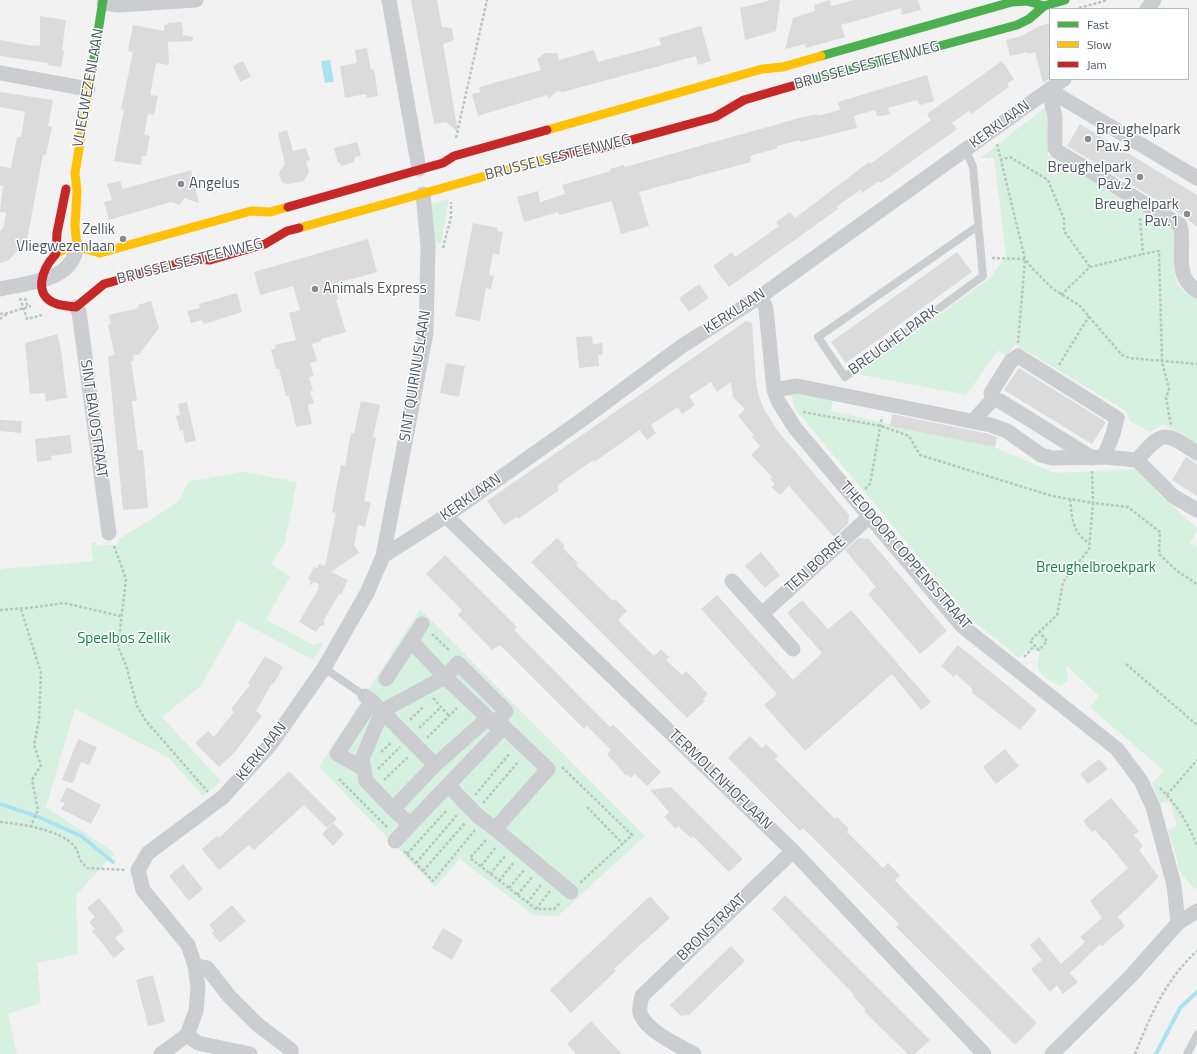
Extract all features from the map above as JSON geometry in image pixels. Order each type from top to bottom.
[{"type":"street","points":[[105,1],[118,5],[196,0]]},
{"type":"street","points":[[389,0],[419,168]]},
{"type":"street","name":"BRUSSELSESTEENWEG","points":[[76,307],[104,284],[180,263],[198,259],[210,260],[265,244],[287,232],[449,186],[583,149],[602,148],[715,117],[744,100],[858,67],[1017,25],[1029,19],[1044,6],[1065,0]]},
{"type":"street","points":[[1148,8],[1154,0]]},
{"type":"street","name":"VLIEGWEZENLAAN","points":[[39,280],[51,278],[62,272],[70,264],[76,253],[77,246],[74,234],[78,187],[75,173],[88,89],[105,1]]},
{"type":"street","name":"BRUSSELSESTEENWEG","points":[[77,246],[100,253],[251,211],[270,212],[419,168],[443,163],[454,156],[762,69],[783,67],[1012,2],[1027,1],[1044,6]]},
{"type":"street","points":[[0,73],[88,89]]},
{"type":"street","name":"KERKLAAN","points":[[138,870],[148,853],[224,797],[271,744],[324,668],[367,593],[383,556],[446,516],[583,419],[682,346],[761,296],[1063,80]]},
{"type":"street","points":[[1049,90],[1197,178]]},
{"type":"street","points":[[1049,90],[1055,117],[1056,152],[1180,225],[1183,236],[1182,272],[1186,282],[1197,291]]},
{"type":"street","name":"VLIEGWEZENLAAN","points":[[56,253],[57,233],[62,205],[67,185],[75,173]]},
{"type":"street","name":"SINT QUIRINUSLAAN","points":[[383,556],[426,333],[428,246],[423,194]]},
{"type":"street","points":[[76,307],[56,304],[42,293],[39,280],[43,269],[56,253],[69,246],[77,246]]},
{"type":"street","points":[[0,289],[39,280]]},
{"type":"street","name":"THEODOOR COPPENSSTRAAT","points":[[761,296],[766,309],[774,390],[782,408],[795,428],[962,626],[1117,749],[1142,781],[1153,807],[1174,885],[1178,923]]},
{"type":"street","name":"SINT BAVOSTRAAT","points":[[76,307],[79,312],[108,533]]},
{"type":"street","points":[[973,421],[993,399],[991,393],[1011,361],[1018,356],[1117,418],[1113,434],[1098,457]]},
{"type":"street","name":"BREUGHELPARK","points":[[774,390],[797,386],[991,425],[1007,431],[1041,455],[1060,458],[1098,457],[1137,460]]},
{"type":"street","name":"BREUGHELPARK","points":[[993,399],[1000,401],[1098,457]]},
{"type":"street","points":[[1197,452],[1168,436],[1162,436],[1154,440],[1137,460],[1172,496],[1197,510]]},
{"type":"street","name":"TERMOLENHOFLAAN","points":[[446,516],[793,851],[984,1054]]},
{"type":"street","name":"TEN BORRE","points":[[762,614],[870,516]]},
{"type":"street","points":[[732,581],[792,649]]},
{"type":"street","points":[[386,679],[422,624]]},
{"type":"street","points":[[411,641],[494,724],[504,727],[548,769],[476,812]]},
{"type":"street","points":[[396,840],[448,785],[494,724],[506,711],[458,663],[446,677],[427,687],[373,703],[337,754],[365,775],[393,809],[410,825]]},
{"type":"street","points":[[373,703],[401,739],[435,765]]},
{"type":"street","points":[[365,775],[362,759],[373,703]]},
{"type":"street","points":[[393,809],[435,765],[494,724]]},
{"type":"street","points":[[448,785],[476,812],[571,892]]},
{"type":"street","name":"BRONSTRAAT","points":[[694,1054],[659,1034],[642,1018],[639,1011],[642,996],[793,851]]},
{"type":"street","points":[[138,870],[143,890],[188,945],[195,966],[198,987],[196,1012],[187,1035],[161,1054]]},
{"type":"street","points":[[1052,1054],[1130,977],[1178,923],[1197,911]]},
{"type":"street","points":[[195,966],[207,968],[229,996],[257,1024],[291,1050],[291,1054]]},
{"type":"street","points":[[187,1035],[198,1044],[250,1054]]},
{"type":"lane","name":"BREUGHELPARK","points":[[966,150],[973,167],[981,258],[982,276],[845,377],[818,337],[978,226]]},
{"type":"lane","points":[[324,668],[373,703]]},
{"type":"lane","points":[[1187,1054],[1197,1035]]},
{"type":"path","points":[[454,156],[460,121],[487,0]]},
{"type":"path","points":[[1080,8],[1108,0]]},
{"type":"path","points":[[994,129],[1000,160],[1026,259],[1032,269],[1060,295],[1079,305],[1116,351],[1122,355],[1129,358],[1162,362],[1197,364]]},
{"type":"path","points":[[1000,160],[1010,157],[1048,180],[1064,219],[1064,231],[1090,267]]},
{"type":"path","points":[[441,251],[445,244],[451,217],[449,186]]},
{"type":"path","points":[[1139,202],[1143,254]]},
{"type":"path","points":[[1060,295],[1090,267],[1159,251],[1162,362],[1169,389],[1166,398],[1172,431],[1168,436]]},
{"type":"path","points":[[981,258],[1026,259]]},
{"type":"path","points":[[1018,356],[1018,341],[1026,259]]},
{"type":"path","points":[[0,314],[8,314],[0,319]]},
{"type":"path","points":[[1052,377],[1089,316]]},
{"type":"path","points":[[855,499],[870,484],[885,403]]},
{"type":"path","points":[[782,408],[880,426],[909,436],[920,455],[986,474],[1052,496],[1128,507],[1160,532],[1159,554],[1177,571],[1197,584]]},
{"type":"path","points":[[1039,632],[1048,641],[1038,650],[1030,641],[1039,632],[1057,614],[1063,582],[1089,549],[1098,457]]},
{"type":"path","points":[[1070,499],[1073,527],[1081,537],[1089,543]]},
{"type":"path","points":[[108,533],[126,579],[120,616],[118,647],[126,665],[137,706],[146,721],[217,802]]},
{"type":"path","points":[[0,610],[64,604],[120,616]]},
{"type":"path","points":[[22,609],[24,622],[41,673],[38,720],[34,745],[41,765],[32,780],[38,810],[31,826]]},
{"type":"path","points":[[422,624],[456,657],[458,663]]},
{"type":"path","points":[[1126,664],[1197,725]]},
{"type":"path","points":[[427,687],[440,708],[449,716]]},
{"type":"path","points":[[425,739],[467,698]]},
{"type":"path","points":[[381,747],[379,754],[401,739],[440,708]]},
{"type":"path","points":[[352,791],[365,775],[401,739]]},
{"type":"path","points":[[339,779],[352,791],[432,881],[476,812],[524,746]]},
{"type":"path","points":[[423,871],[476,812],[524,746]]},
{"type":"path","points":[[381,783],[410,755]]},
{"type":"path","points":[[1167,795],[1197,760]]},
{"type":"path","points":[[476,812],[470,858],[536,909],[554,909],[632,835],[563,767],[555,775],[548,769]]},
{"type":"path","points":[[1142,781],[1153,781],[1175,803],[1197,846]]},
{"type":"path","points":[[587,807],[623,844]]},
{"type":"path","points":[[407,854],[476,812]]},
{"type":"path","points":[[416,863],[476,812]]},
{"type":"path","points":[[0,822],[31,826],[74,844],[79,851],[79,859],[87,868],[138,870]]},
{"type":"path","points":[[481,866],[496,847]]},
{"type":"path","points":[[490,874],[506,855]]},
{"type":"path","points":[[499,881],[515,862]]},
{"type":"path","points":[[509,888],[525,870]]},
{"type":"path","points":[[517,895],[533,876]]},
{"type":"path","points":[[527,903],[542,883]]},
{"type":"path","points":[[536,909],[551,890]]},
{"type":"path","points":[[1135,1054],[1156,1005],[1174,976],[1197,951]]},
{"type":"green space","points":[[1047,106],[1048,155],[1174,230],[1174,267],[1177,282],[1184,292],[1197,299],[1197,444],[1163,424],[1150,432],[1130,421],[1126,411],[1015,344],[1007,356],[998,351],[966,395],[862,375],[860,372],[990,278],[1006,256],[994,158],[980,158]]},
{"type":"green space","points":[[449,199],[441,242],[439,244],[434,240],[430,204]]},
{"type":"green space","name":"Breughelbroekpark","points":[[790,390],[833,400],[831,411],[994,447],[1055,473],[1142,469],[1157,492],[1197,528],[1197,531],[1190,543],[1197,547],[1197,888],[1195,889],[1181,874],[1168,830],[1177,826],[1170,802],[1160,803],[1152,783],[1164,771],[1090,707],[1099,696],[1065,664],[1068,674],[1067,682],[1059,686],[1040,673],[1038,669],[1038,658],[1040,651],[1027,650],[1019,658],[970,618],[795,409]]},
{"type":"green space","name":"Speelbos Zellik","points":[[244,472],[297,482],[285,542],[271,564],[290,577],[266,619],[313,645],[324,642],[313,660],[238,620],[201,686],[162,717],[221,781],[203,796],[169,758],[75,709],[46,807],[115,853],[76,895],[78,954],[37,963],[41,1003],[8,1014],[17,1054],[0,1054],[0,569],[93,561],[91,543],[96,542],[97,546],[117,545],[119,539],[178,502],[189,481]]},
{"type":"green space","points":[[420,609],[645,836],[558,916],[533,915],[460,859],[435,887],[319,767]]},
{"type":"water","points":[[330,60],[334,82],[325,83],[321,61]]},
{"type":"building","points":[[411,0],[437,0],[442,27],[452,28],[454,40],[443,44],[458,132],[446,122],[434,124]]},
{"type":"building","points":[[771,0],[780,0],[776,31],[745,40],[740,8]]},
{"type":"building","points":[[830,0],[831,6],[854,0],[918,0],[921,10],[902,15],[901,8],[841,25],[845,37],[806,48],[805,44],[785,49],[793,18],[815,11],[814,5]]},
{"type":"building","points":[[40,16],[66,20],[62,50],[64,51],[61,67],[48,65],[48,63],[0,56],[0,40],[40,46]]},
{"type":"building","points":[[182,22],[183,35],[193,37],[193,41],[168,42],[169,65],[156,63],[150,95],[158,96],[154,115],[148,114],[144,135],[150,136],[146,156],[142,156],[141,165],[114,161],[124,110],[121,109],[133,52],[128,51],[133,25],[164,31],[164,25],[167,25],[167,23]]},
{"type":"building","points":[[1049,23],[1049,79],[1043,83],[1035,52],[1028,54],[1027,52],[1010,56],[1006,40],[1022,36],[1039,26]]},
{"type":"building","points":[[701,26],[711,61],[698,65],[696,56],[563,92],[557,91],[549,99],[547,95],[478,116],[472,94],[480,92],[479,87],[541,70],[537,59],[545,53],[557,53],[559,60],[594,50],[598,62],[661,45],[659,38]]},
{"type":"building","points":[[367,48],[371,70],[374,69],[378,96],[367,98],[366,94],[345,98],[340,66],[357,63],[355,50]]},
{"type":"building","points":[[243,61],[251,77],[240,82],[233,66]]},
{"type":"building","points":[[1002,61],[1014,79],[1007,84],[1009,87],[971,114],[969,111],[952,123],[957,129],[881,183],[879,181],[862,193],[860,190],[836,207],[838,209],[729,287],[713,266],[732,252],[735,257],[779,226],[776,222],[790,212],[795,218],[869,162],[870,164],[931,120],[927,114]]},
{"type":"building","points":[[927,75],[934,101],[920,105],[917,100],[888,108],[890,114],[882,116],[877,116],[875,110],[854,116],[857,128],[777,146],[778,148],[750,156],[751,162],[639,192],[649,226],[621,234],[612,201],[559,215],[558,212],[524,222],[517,197],[538,191],[540,202],[565,194],[562,185],[611,171],[610,169],[624,165],[625,167],[803,117],[817,114],[817,116],[840,110],[838,102]]},
{"type":"building","points":[[0,92],[53,100],[48,126],[52,127],[46,155],[43,155],[27,240],[9,260],[0,263],[0,231],[4,227],[6,213],[0,212],[3,186],[0,186],[0,166],[11,168],[17,137],[21,137],[25,112],[0,107]]},
{"type":"building","points":[[1080,124],[1197,195],[1197,227],[1185,217],[1067,146]]},
{"type":"building","points":[[287,130],[293,151],[306,148],[310,160],[306,161],[309,172],[304,181],[288,184],[283,183],[279,176],[280,171],[285,164],[278,133]]},
{"type":"building","points":[[357,142],[361,156],[355,157],[354,162],[341,166],[340,163],[338,163],[334,148]]},
{"type":"building","points":[[191,170],[199,203],[184,198],[180,205],[171,202],[109,220],[104,202],[112,200],[107,184],[120,181],[123,189]]},
{"type":"building","points":[[473,223],[498,228],[497,231],[503,232],[499,255],[493,253],[489,275],[494,276],[491,289],[486,288],[480,321],[455,316]]},
{"type":"building","points":[[368,239],[377,272],[334,284],[338,299],[336,300],[346,332],[321,339],[321,341],[312,344],[317,361],[310,363],[314,376],[309,377],[313,391],[310,391],[314,403],[308,405],[312,424],[296,427],[289,396],[286,396],[279,369],[276,369],[271,350],[276,348],[275,345],[296,340],[289,313],[300,310],[293,286],[260,295],[254,272]]},
{"type":"building","points":[[957,252],[972,272],[846,363],[831,342]]},
{"type":"building","points":[[699,284],[709,298],[689,312],[679,298]]},
{"type":"building","points":[[237,293],[242,312],[204,324],[202,320],[191,323],[187,311],[200,308],[199,304]]},
{"type":"building","points":[[151,301],[159,328],[139,355],[133,355],[134,361],[131,361],[137,401],[132,401],[138,450],[143,450],[148,508],[123,510],[108,356],[115,355],[108,325],[111,324],[109,315],[139,308],[138,305]]},
{"type":"building","points":[[746,321],[752,323],[756,381],[759,397],[764,409],[777,430],[849,515],[848,524],[834,537],[789,486],[780,495],[771,487],[775,484],[770,479],[772,477],[751,455],[760,446],[752,437],[754,435],[738,416],[745,409],[733,397],[731,382],[717,392],[711,382],[689,396],[695,405],[682,414],[678,407],[651,425],[656,433],[647,440],[640,430],[594,462],[593,460],[569,477],[557,486],[559,490],[518,519],[517,517],[504,525],[487,501]]},
{"type":"building","points":[[57,334],[61,350],[67,398],[46,401],[45,393],[30,394],[25,343]]},
{"type":"building","points":[[592,336],[593,344],[602,343],[603,355],[598,355],[599,366],[579,368],[576,337]]},
{"type":"building","points":[[446,363],[465,366],[459,397],[440,393]]},
{"type":"building","points":[[1019,368],[1106,422],[1092,444],[1004,390]]},
{"type":"building","points":[[361,401],[380,405],[373,437],[376,438],[364,501],[371,502],[365,527],[358,525],[354,545],[359,553],[331,572],[348,580],[341,595],[339,594],[324,620],[325,625],[320,626],[316,632],[299,622],[319,588],[319,584],[314,582],[309,586],[311,581],[308,579],[314,567],[317,568],[319,564],[325,566],[336,513],[332,512],[341,465],[345,466],[351,433],[354,433]]},
{"type":"building","points":[[187,402],[196,441],[185,443],[183,430],[180,431],[176,416],[180,415],[178,404]]},
{"type":"building","points":[[892,414],[989,434],[997,437],[995,447],[890,426]]},
{"type":"building","points":[[0,420],[22,421],[21,433],[0,431]]},
{"type":"building","points":[[70,435],[72,453],[51,456],[52,460],[37,462],[35,439]]},
{"type":"building","points":[[1186,457],[1197,464],[1197,496],[1172,480]]},
{"type":"building","points":[[557,538],[565,546],[563,548],[578,563],[576,565],[613,601],[615,599],[627,611],[618,620],[654,656],[661,649],[669,657],[666,660],[682,675],[686,671],[708,694],[703,699],[705,701],[687,718],[531,562]]},
{"type":"building","points":[[859,538],[869,539],[947,631],[920,654],[868,594],[876,587],[845,550]]},
{"type":"building","points":[[761,552],[780,575],[765,588],[745,566]]},
{"type":"building","points":[[445,555],[517,627],[514,630],[586,703],[610,727],[613,724],[661,772],[647,786],[635,774],[631,778],[627,774],[626,776],[607,754],[611,750],[587,726],[584,729],[500,645],[492,650],[458,615],[462,610],[426,574]]},
{"type":"building","points":[[717,595],[793,680],[822,653],[787,613],[802,600],[828,629],[851,610],[931,702],[921,710],[892,674],[805,751],[764,705],[777,694],[701,609]]},
{"type":"building","points":[[958,645],[1037,710],[1020,730],[971,692],[973,690],[956,674],[954,677],[941,666]]},
{"type":"building","points":[[265,656],[283,667],[256,711],[262,716],[235,752],[219,767],[195,743],[208,731],[214,737],[234,712],[231,709],[250,685],[248,683]]},
{"type":"building","points":[[750,736],[762,748],[766,744],[778,756],[775,759],[835,819],[837,817],[849,829],[847,832],[883,868],[888,863],[900,875],[895,880],[906,892],[1037,1023],[1015,1045],[896,927],[899,924],[803,828],[800,831],[728,758]]},
{"type":"building","points":[[78,739],[97,747],[89,765],[81,762],[73,783],[62,780]]},
{"type":"building","points":[[1005,749],[1019,766],[996,784],[983,767]]},
{"type":"building","points":[[1099,759],[1108,769],[1088,784],[1080,774]]},
{"type":"building","points":[[289,771],[337,819],[327,828],[304,805],[254,850],[249,845],[219,870],[202,849],[217,836],[219,838]]},
{"type":"building","points":[[67,787],[101,805],[91,824],[61,809],[65,803],[60,801]]},
{"type":"building","points":[[671,787],[743,859],[729,872],[693,836],[691,838],[678,826],[676,829],[664,817],[669,812],[650,790]]},
{"type":"building","points":[[1111,798],[1139,831],[1134,835],[1143,846],[1139,850],[1159,877],[1118,917],[1125,926],[1102,946],[1100,944],[1070,973],[1078,982],[1063,994],[1057,985],[1050,992],[1031,969],[1042,960],[1030,945],[1039,937],[1061,964],[1085,942],[1080,937],[1102,918],[1090,901],[1128,868],[1105,840],[1104,841],[1095,830],[1092,832],[1083,821]]},
{"type":"building","points":[[333,823],[344,834],[333,846],[322,834]]},
{"type":"building","points":[[183,864],[203,889],[189,901],[169,876]]},
{"type":"building","points":[[785,895],[930,1040],[915,1054],[908,1054],[864,1011],[866,1010],[853,996],[854,995],[772,909]]},
{"type":"building","points":[[650,896],[670,918],[614,969],[616,971],[571,1013],[550,990]]},
{"type":"building","points":[[99,898],[124,931],[115,938],[125,949],[114,958],[92,931],[95,929],[89,922],[95,917],[87,908]]},
{"type":"building","points":[[232,905],[246,921],[220,943],[212,933],[214,931],[209,925]]},
{"type":"building","points":[[443,928],[463,940],[452,960],[432,948]]},
{"type":"building","points":[[731,946],[745,961],[689,1015],[681,1016],[670,1005]]},
{"type":"building","points":[[153,975],[165,1022],[148,1026],[136,980]]},
{"type":"building","points":[[591,1021],[622,1054],[576,1054],[567,1044]]},
{"type":"waterway","points":[[0,804],[36,816],[81,836],[113,862]]},
{"type":"waterway","points":[[1156,1054],[1180,1008],[1197,992]]},
{"type":"traffic: fast","points":[[91,77],[103,0]]},
{"type":"traffic: fast","points":[[821,56],[1012,2],[1027,1],[1044,6],[1065,0]]},
{"type":"traffic: fast","points":[[806,82],[1017,25],[1029,19],[1044,6]]},
{"type":"traffic: slow","points":[[547,130],[762,69],[783,67],[821,56]]},
{"type":"traffic: slow","points":[[77,246],[75,227],[77,191],[75,173],[91,77]]},
{"type":"traffic: slow","points":[[299,228],[550,158]]},
{"type":"traffic: slow","points":[[55,255],[66,248],[71,247],[82,248],[100,253],[251,211],[270,212],[288,207]]},
{"type":"traffic: jam","points":[[550,158],[583,149],[602,148],[715,117],[744,100],[806,82]]},
{"type":"traffic: jam","points":[[288,207],[443,163],[454,156],[547,130]]},
{"type":"traffic: jam","points":[[56,253],[57,233],[66,189]]},
{"type":"traffic: jam","points":[[55,255],[46,267],[43,275],[42,289],[44,295],[49,300],[57,304],[76,307],[104,284],[180,263],[198,259],[210,260],[265,244],[287,231],[299,228]]},
{"type":"place","name":"Breughelpark Pav.3","points":[[1088,139]]},
{"type":"place","name":"Breughelpark Pav.2","points":[[1140,177]]},
{"type":"place","name":"Angelus","points":[[181,184]]},
{"type":"place","name":"Breughelpark Pav.1","points":[[1187,214]]},
{"type":"place","name":"Zellik Vliegwezenlaan","points":[[123,239]]},
{"type":"place","name":"Animals Express","points":[[315,289]]}]
